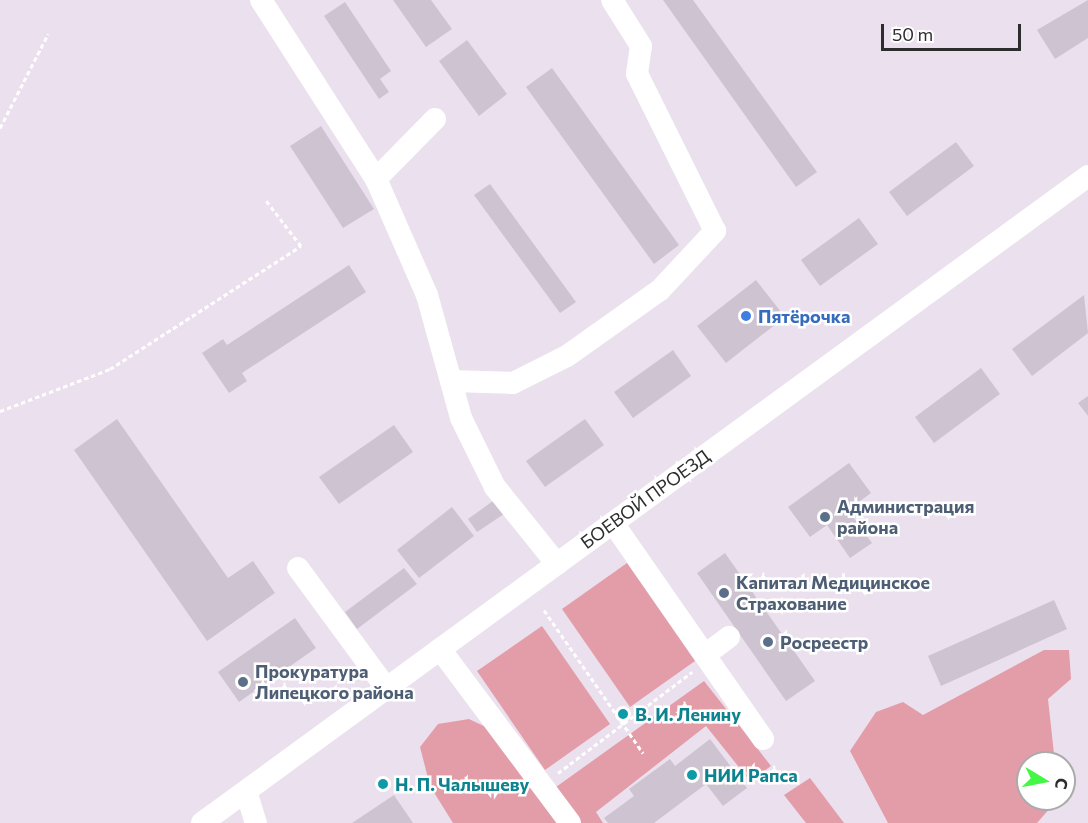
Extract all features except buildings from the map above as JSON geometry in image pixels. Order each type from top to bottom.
[{"type":"street","points":[[261,0],[376,179],[427,295],[461,418],[495,487],[557,564]]},
{"type":"street","points":[[451,381],[513,383],[567,356],[660,290],[715,231],[638,74],[640,46],[612,0]]},
{"type":"street","points":[[376,179],[435,118]]},
{"type":"street","name":"БОЕВОЙ ПРОЕЗД","points":[[202,823],[1088,176]]},
{"type":"street","points":[[613,523],[701,662],[764,739]]},
{"type":"street","points":[[298,567],[386,688]]},
{"type":"street","points":[[701,662],[729,637]]},
{"type":"street","points":[[440,649],[570,823]]},
{"type":"street","points":[[246,791],[256,823]]},
{"type":"path","points":[[0,128],[48,34]]},
{"type":"path","points":[[0,411],[110,369],[301,246],[265,199]]},
{"type":"path","points":[[544,610],[643,753]]},
{"type":"path","points":[[556,774],[701,662]]},
{"type":"shaded area","points":[[627,563],[695,661],[630,707],[562,609]]},
{"type":"shaded area","points":[[542,626],[610,724],[545,770],[477,671]]},
{"type":"shaded area","points":[[1044,650],[1069,650],[1071,679],[1048,699],[1054,751],[1016,751],[1016,811],[1048,811],[1037,823],[888,823],[850,751],[876,712],[903,702],[923,715]]},
{"type":"shaded area","points":[[704,681],[771,766],[750,781],[706,726],[596,812],[603,823],[581,823],[556,787]]},
{"type":"shaded area","points":[[469,719],[490,729],[559,823],[453,823],[430,786],[420,747],[438,724]]},
{"type":"shaded area","points":[[810,778],[844,823],[806,823],[784,795]]},
{"type":"place","name":"Пятёрочка","points":[[746,316]]},
{"type":"place","name":"Администрация района","points":[[825,517]]},
{"type":"place","name":"Капитал Медицинское Страхование","points":[[724,593]]},
{"type":"place","name":"Росреестр","points":[[768,642]]},
{"type":"place","name":"Прокуратура Липецкого района","points":[[243,682]]},
{"type":"place","name":"В. И. Ленину","points":[[623,714]]},
{"type":"place","name":"НИИ Рапса","points":[[692,775]]},
{"type":"place","name":"Н. П. Чалышеву","points":[[383,784]]}]
